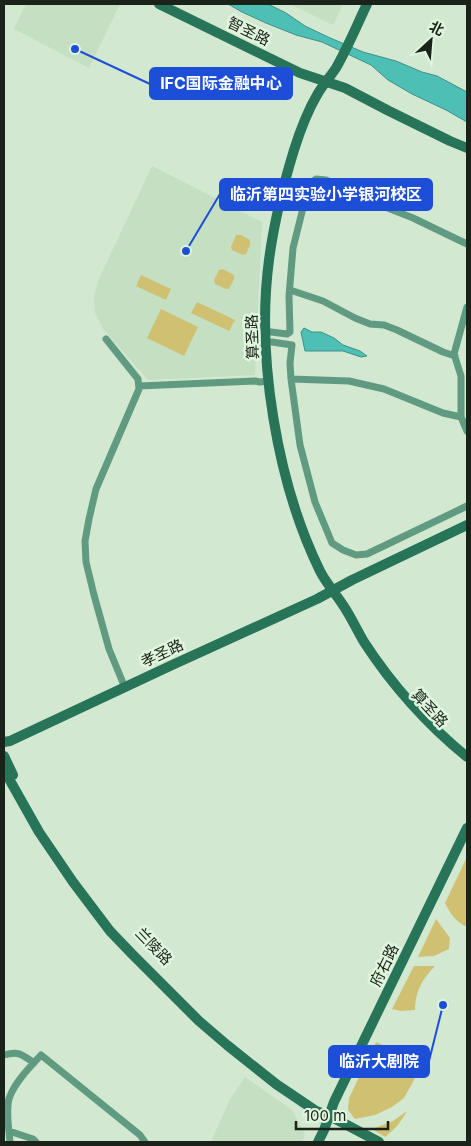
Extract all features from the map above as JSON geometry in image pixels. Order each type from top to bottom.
[{"type":"main road","name":"智圣路","points":[[159,4],[300,73],[345,88],[388,111],[467,148]]},
{"type":"main road","name":"智圣路","points":[[169,4],[312,74],[342,94],[467,154]]},
{"type":"main road","name":"算圣路","points":[[347,38],[361,4]]},
{"type":"main road","name":"算圣路","points":[[367,4],[338,56],[336,68],[316,96],[304,122],[280,197],[273,231],[265,309],[266,348],[272,408],[287,483],[297,516],[320,572],[342,604],[364,642],[392,681],[420,713],[467,757]]},
{"type":"main road","name":"算圣路","points":[[326,82],[322,99],[300,150],[286,198],[274,262],[271,337],[277,407],[292,482],[302,514],[324,564],[336,607],[388,684],[416,717],[467,764]]},
{"type":"main road","name":"孝圣路","points":[[4,741],[10,741],[332,591],[467,525]]},
{"type":"main road","name":"孝圣路","points":[[4,741],[314,595],[353,584],[467,529]]},
{"type":"main road","name":"兰陵路","points":[[4,756],[44,829],[78,879],[115,927],[136,950],[210,1022],[257,1062],[319,1106],[340,1128],[366,1142]]},
{"type":"main road","name":"兰陵路","points":[[4,770],[35,825],[59,862],[110,931],[199,1021],[253,1067],[316,1111],[328,1115],[379,1142]]},
{"type":"main road","name":"府右路","points":[[316,1142],[324,1130],[328,1115],[344,1079],[467,828]]},
{"type":"main road","name":"府右路","points":[[328,1115],[336,1103],[467,836]]},
{"type":"street","points":[[271,337],[290,332],[293,248],[309,184],[316,179],[326,180],[467,244]]},
{"type":"street","points":[[290,290],[323,302],[370,324],[384,325],[397,330],[455,356]]},
{"type":"street","points":[[467,307],[454,354],[461,376],[461,417],[467,432]]},
{"type":"street","points":[[271,337],[292,345],[291,379],[300,445],[314,502],[332,543],[342,550],[356,555],[367,554],[467,506]]},
{"type":"street","points":[[106,339],[138,379],[139,386],[132,407],[96,489],[86,541],[86,562],[94,595],[109,649],[122,684]]},
{"type":"street","points":[[291,379],[349,381],[384,389],[443,413],[461,417]]},
{"type":"street","points":[[139,386],[269,381]]},
{"type":"street","points":[[4,1055],[15,1052],[24,1055],[34,1063]]},
{"type":"street","points":[[10,1142],[8,1108],[10,1096],[24,1074],[40,1055],[140,1135],[145,1142]]},
{"type":"street","points":[[9,1132],[33,1139],[36,1142]]},
{"type":"shaded area","points":[[26,4],[120,4],[89,68],[14,29]]},
{"type":"shaded area","points":[[290,4],[343,4],[333,25]]},
{"type":"shaded area","points":[[152,166],[262,222],[255,375],[148,380],[103,329],[95,313],[94,297],[98,281]]},
{"type":"shaded area","points":[[236,235],[241,235],[250,240],[246,254],[243,255],[232,250],[231,247]]},
{"type":"shaded area","points":[[223,269],[234,275],[229,289],[215,284],[214,280],[219,270]]},
{"type":"shaded area","points":[[141,275],[171,289],[166,300],[136,286]]},
{"type":"shaded area","points":[[197,302],[235,320],[229,331],[191,313]]},
{"type":"shaded area","points":[[161,309],[198,327],[184,356],[147,338]]},
{"type":"shaded area","points":[[467,857],[467,927],[454,917],[445,903]]},
{"type":"shaded area","points":[[436,919],[450,938],[449,949],[434,956],[418,957]]},
{"type":"shaded area","points":[[414,966],[435,966],[421,985],[415,1010],[401,1011],[392,1009]]},
{"type":"shaded area","points":[[376,1042],[412,1058],[419,1058],[419,1071],[404,1098],[392,1107],[375,1115],[355,1119],[348,1110],[349,1098]]},
{"type":"shaded area","points":[[245,1077],[292,1110],[305,1135],[302,1142],[211,1142],[230,1099]]},
{"type":"shaded area","points":[[407,1111],[398,1125],[385,1137],[372,1129],[393,1121]]},
{"type":"water","points":[[228,4],[268,4],[305,26],[363,52],[396,61],[437,76],[467,92],[467,122],[388,80],[371,65],[322,42],[296,35],[266,23]]},
{"type":"water","points":[[304,328],[312,332],[321,332],[367,356],[361,357],[343,351],[305,351],[301,332]]},
{"type":"place","name":"IFC国际金融中心","points":[[75,49]]},
{"type":"place","name":"临沂第四实验小学银河校区","points":[[186,251]]},
{"type":"place","name":"临沂大剧院","points":[[443,1005]]}]
